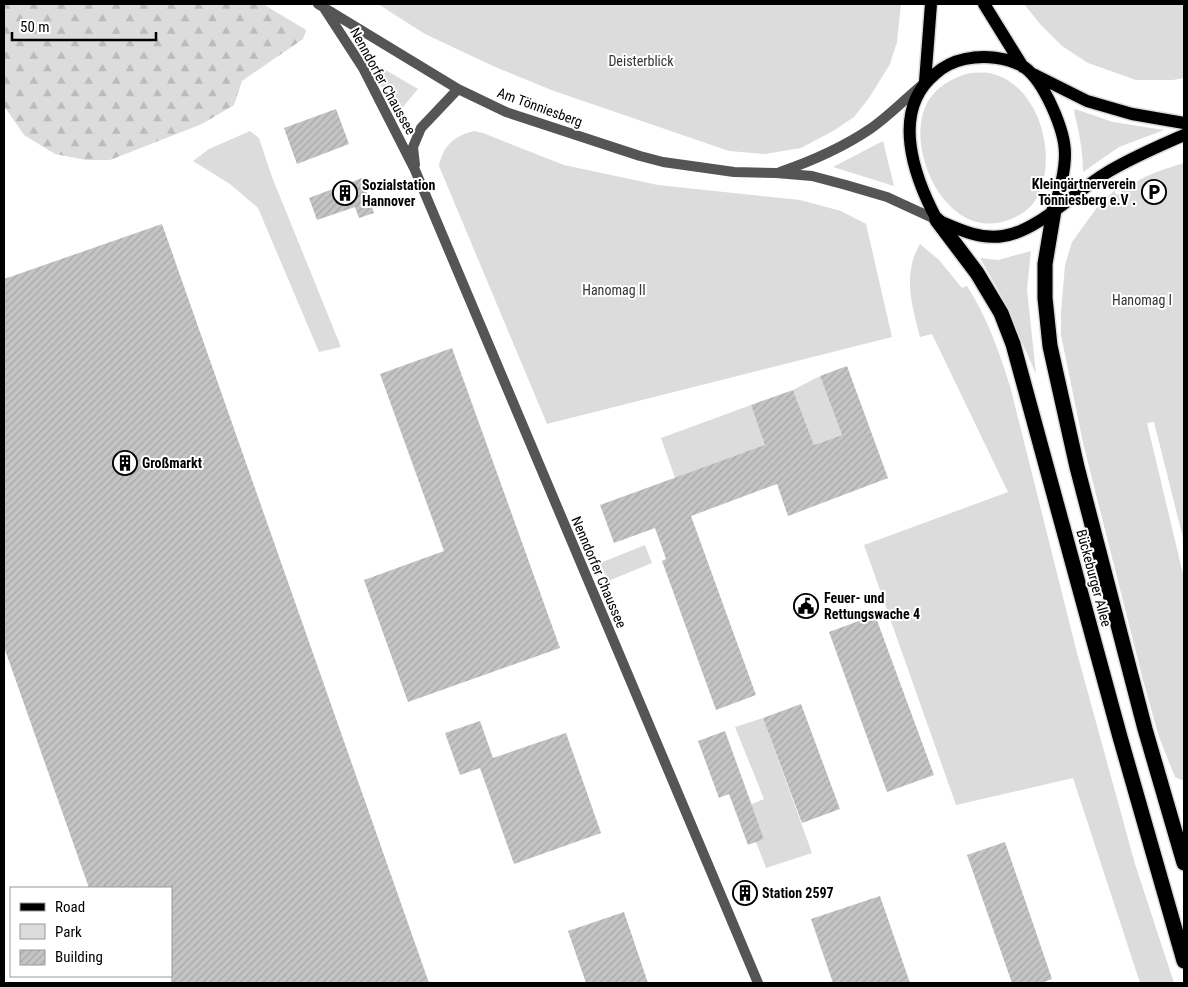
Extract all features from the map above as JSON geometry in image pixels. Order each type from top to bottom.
[{"type":"highway","name":"Bückeburger Allee","points":[[1054,210],[1045,264],[1045,298],[1050,346],[1077,467],[1163,795],[1184,863]]},
{"type":"highway","name":"Bückeburger Allee","points":[[937,220],[976,273],[1001,313],[1013,344],[1027,389],[1120,737],[1184,961]]},
{"type":"highway","points":[[1163,795],[1184,832]]},
{"type":"main road","points":[[931,4],[925,82],[910,116],[909,137],[916,173],[937,220],[964,232],[993,237],[1015,234],[1040,220],[1102,176],[1147,151],[1184,135]]},
{"type":"main road","points":[[984,4],[1026,69],[1044,90],[1060,127],[1065,152],[1063,172],[1054,210]]},
{"type":"main road","points":[[925,82],[939,70],[960,60],[969,58],[1001,58],[1087,101],[1132,114],[1184,123]]},
{"type":"street","name":"Am Tönniesberg","points":[[321,6],[458,89],[506,112],[663,162],[734,172],[812,176],[887,197],[937,220]]},
{"type":"street","name":"Nenndorfer Chaussee","points":[[321,6],[363,68],[416,170],[758,983]]},
{"type":"street","name":"Am Tönniesberg","points":[[776,173],[810,162],[838,149],[872,128],[925,82]]},
{"type":"street","name":"Nenndorfer Chaussee","points":[[416,170],[413,147],[421,128],[458,89]]},
{"type":"green space","points":[[4,4],[263,4],[306,30],[303,39],[242,81],[234,105],[202,124],[110,160],[86,160],[55,154],[24,135],[4,106]]},
{"type":"green space","name":"Deisterblick","points":[[378,4],[901,4],[897,42],[890,64],[869,98],[854,117],[801,148],[765,154],[729,151],[554,91],[493,66],[425,34]]},
{"type":"green space","points":[[1024,4],[1184,4],[1184,78],[1173,80],[1136,80],[1088,63],[1062,46],[1040,24]]},
{"type":"green space","points":[[365,58],[418,89],[397,114]]},
{"type":"green space","points":[[970,73],[989,73],[1005,79],[1019,89],[1030,103],[1044,136],[1045,172],[1036,199],[1026,211],[1016,217],[990,224],[970,220],[954,209],[940,193],[929,174],[920,132],[926,105],[935,92],[955,78]]},
{"type":"green space","points":[[1075,109],[1113,122],[1164,130],[1119,147],[1083,172]]},
{"type":"green space","points":[[250,131],[259,138],[272,177],[341,347],[319,352],[258,208],[230,184],[193,161],[209,149]]},
{"type":"green space","name":"Hanomag II","points":[[474,131],[564,165],[658,185],[800,200],[841,211],[866,224],[892,337],[547,424],[439,166],[443,153],[450,143]]},
{"type":"green space","points":[[883,141],[894,186],[833,167]]},
{"type":"green space","name":"Hanomag I","points":[[1184,163],[1184,542],[1154,422],[1147,423],[1184,578],[1184,781],[1175,777],[1159,737],[1143,680],[1083,443],[1061,335],[1061,312],[1065,265],[1072,242],[1098,206],[1114,191],[1117,195],[1149,175]]},
{"type":"green space","points":[[920,244],[939,260],[962,288],[967,286],[992,334],[1010,386],[1077,653],[1135,864],[1174,983],[1140,983],[1073,778],[956,805],[864,545],[1008,492],[932,334],[920,337],[914,314],[910,278],[911,267]]},
{"type":"green space","points":[[1031,251],[1027,289],[1036,374],[1001,295],[980,258],[998,260]]},
{"type":"green space","points":[[820,376],[842,435],[814,445],[793,390]]},
{"type":"green space","points":[[751,405],[772,463],[738,455],[675,478],[661,438]]},
{"type":"green space","points":[[645,545],[652,563],[608,581],[600,563]]},
{"type":"green space","points":[[763,718],[812,853],[766,868],[756,842],[764,839],[754,811],[742,808],[764,799],[735,727]]},
{"type":"building","points":[[336,109],[349,144],[297,164],[284,128]]},
{"type":"building","name":"Sozialstation Hannover","points":[[362,178],[374,213],[359,218],[355,207],[317,220],[309,198]]},
{"type":"building","name":"Großmarkt","points":[[162,224],[429,983],[171,983],[172,887],[89,887],[4,647],[4,279]]},
{"type":"building","points":[[452,348],[560,648],[408,702],[364,580],[444,551],[380,374]]},
{"type":"building","points":[[847,366],[888,478],[788,516],[777,484],[691,516],[756,695],[716,710],[662,561],[666,559],[655,528],[614,543],[600,505],[765,445],[751,405],[793,390],[814,445],[842,435],[820,376]]},
{"type":"building","points":[[875,615],[934,775],[887,792],[829,632]]},
{"type":"building","points":[[801,704],[840,809],[802,823],[763,718]]},
{"type":"building","points":[[480,721],[493,758],[566,733],[601,833],[514,864],[480,768],[460,775],[445,733]]},
{"type":"building","points":[[725,731],[764,839],[748,845],[729,794],[719,798],[698,741]]},
{"type":"building","points":[[1005,842],[1052,979],[1041,983],[1012,983],[967,855]]},
{"type":"building","points":[[880,896],[910,983],[833,983],[811,919]]},
{"type":"building","points":[[624,912],[648,983],[586,983],[568,931]]},
{"type":"place","name":"Kleingärtnerverein Tönniesberg e.V .","points":[[1154,192]]},
{"type":"place","name":"Sozialstation Hannover","points":[[345,193]]},
{"type":"place","name":"Großmarkt","points":[[125,463]]},
{"type":"place","name":"Feuer- und Rettungswache 4","points":[[806,606]]},
{"type":"place","name":"Station 2597","points":[[745,893]]}]
